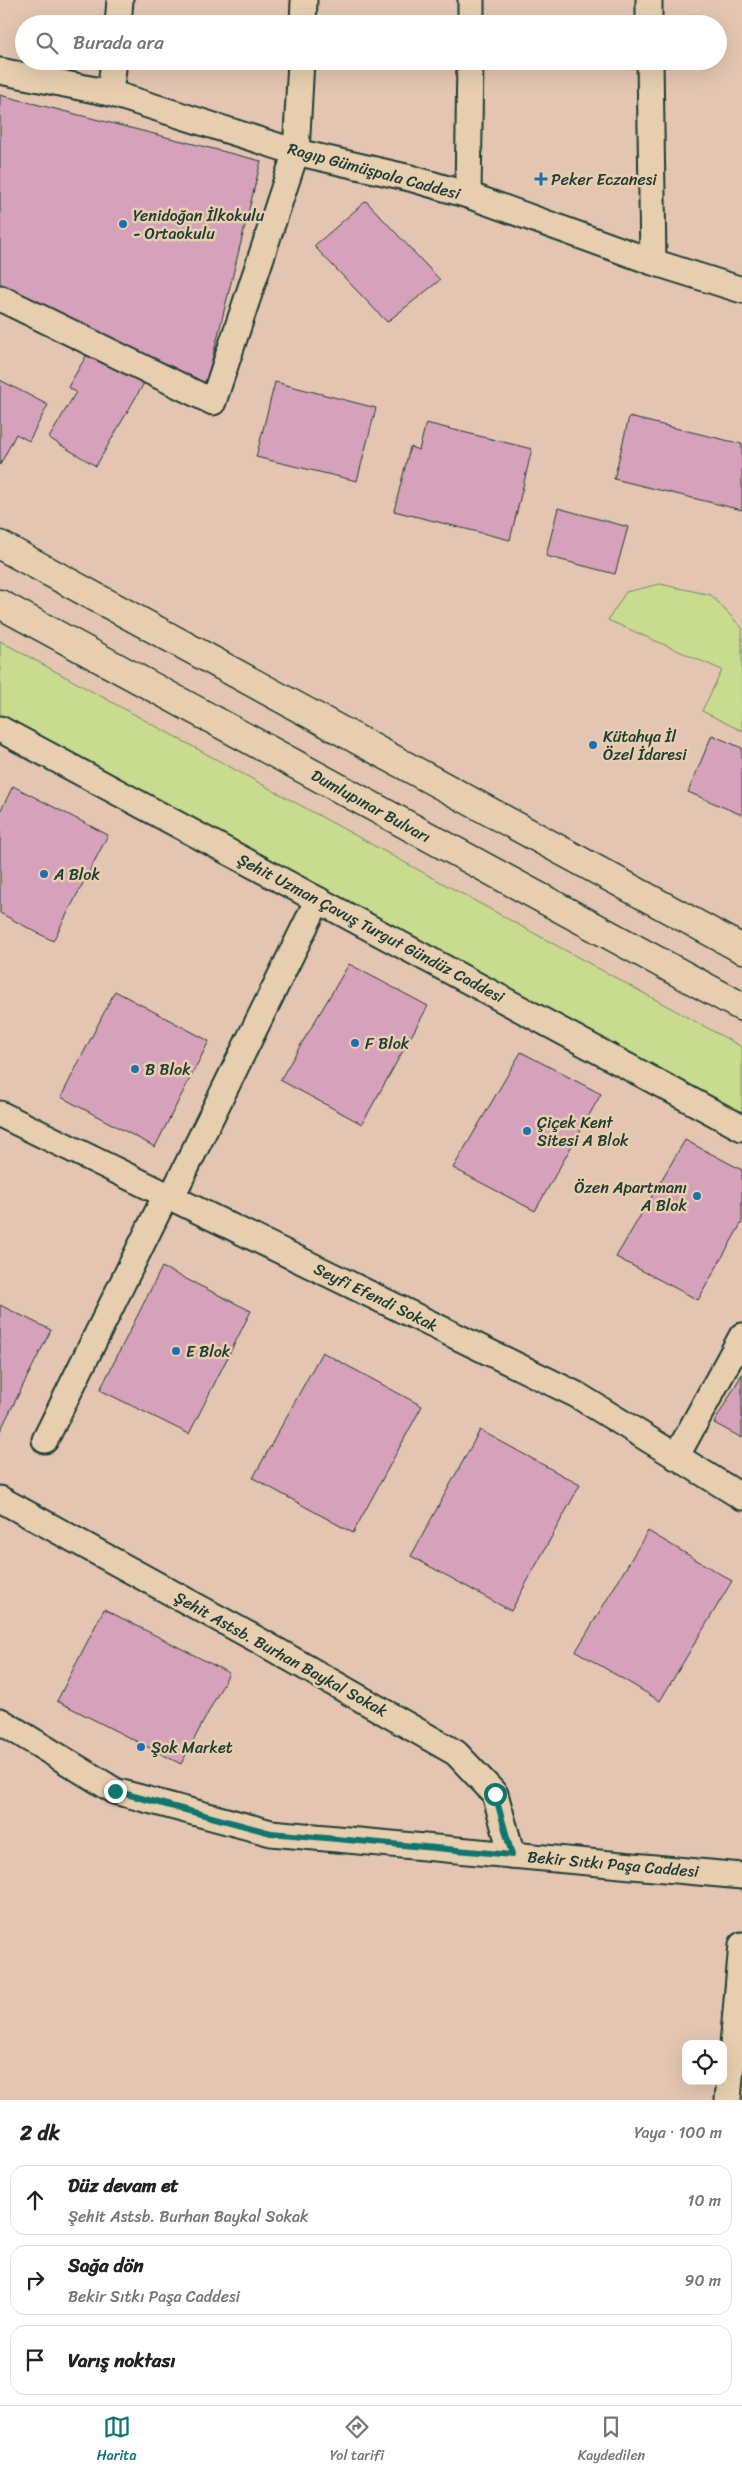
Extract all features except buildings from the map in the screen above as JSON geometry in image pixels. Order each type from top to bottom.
[{"type":"main road","points":[[0,545],[742,949]]},
{"type":"main road","name":"Dumlupınar Bulvarı","points":[[0,604],[742,1007]]},
{"type":"street","points":[[119,15],[120,0]]},
{"type":"street","points":[[303,15],[304,0]]},
{"type":"street","points":[[471,0],[471,15]]},
{"type":"street","points":[[649,0],[649,15]]},
{"type":"street","points":[[110,93],[113,70]]},
{"type":"street","points":[[3,306],[213,402],[296,152],[301,70]]},
{"type":"street","points":[[468,195],[470,70]]},
{"type":"street","points":[[650,70],[653,262]]},
{"type":"street","name":"Ragıp Gümüşpala Caddesi","points":[[0,71],[110,93],[296,152],[410,178],[468,195],[653,262],[742,290]]},
{"type":"street","name":"Şehit Uzman Çavuş Turgut Gündüz Caddesi","points":[[0,729],[742,1128]]},
{"type":"street","points":[[45,1440],[318,900]]},
{"type":"street","name":"Seyfi Efendi Sokak","points":[[0,1114],[577,1396],[742,1497]]},
{"type":"street","points":[[676,1457],[742,1336]]},
{"type":"street","name":"Şehit Astsb. Burhan Baykal Sokak","points":[[0,1499],[258,1640],[456,1753],[495,1794],[512,1855]]},
{"type":"street","name":"Bekir Sıtkı Paşa Caddesi","points":[[0,1721],[115,1791],[262,1831],[742,1876]]},
{"type":"street","points":[[728,2100],[742,1945]]},
{"type":"green space","points":[[660,584],[711,595],[742,628],[742,731],[702,711],[722,670],[608,620],[626,592]]},
{"type":"green space","points":[[0,641],[742,1047],[742,1115],[0,723]]},
{"type":"place","name":"Peker Eczanesi","points":[[541,179]]},
{"type":"place","name":"Yenidoğan İlkokulu - Ortaokulu","points":[[123,224]]},
{"type":"place","name":"Kütahya İl Özel İdaresi","points":[[593,745]]},
{"type":"place","name":"A Blok","points":[[44,874]]},
{"type":"place","name":"F Blok","points":[[355,1043]]},
{"type":"place","name":"B Blok","points":[[135,1069]]},
{"type":"place","name":"Çiçek Kent Sitesi A Blok","points":[[527,1131]]},
{"type":"place","name":"Özen Apartmanı A Blok","points":[[697,1196]]},
{"type":"place","name":"E Blok","points":[[176,1351]]},
{"type":"place","name":"Şok Market","points":[[141,1747]]},
{"type":"route","points":[[115,1791],[271,1833],[512,1855],[495,1794]]}]
